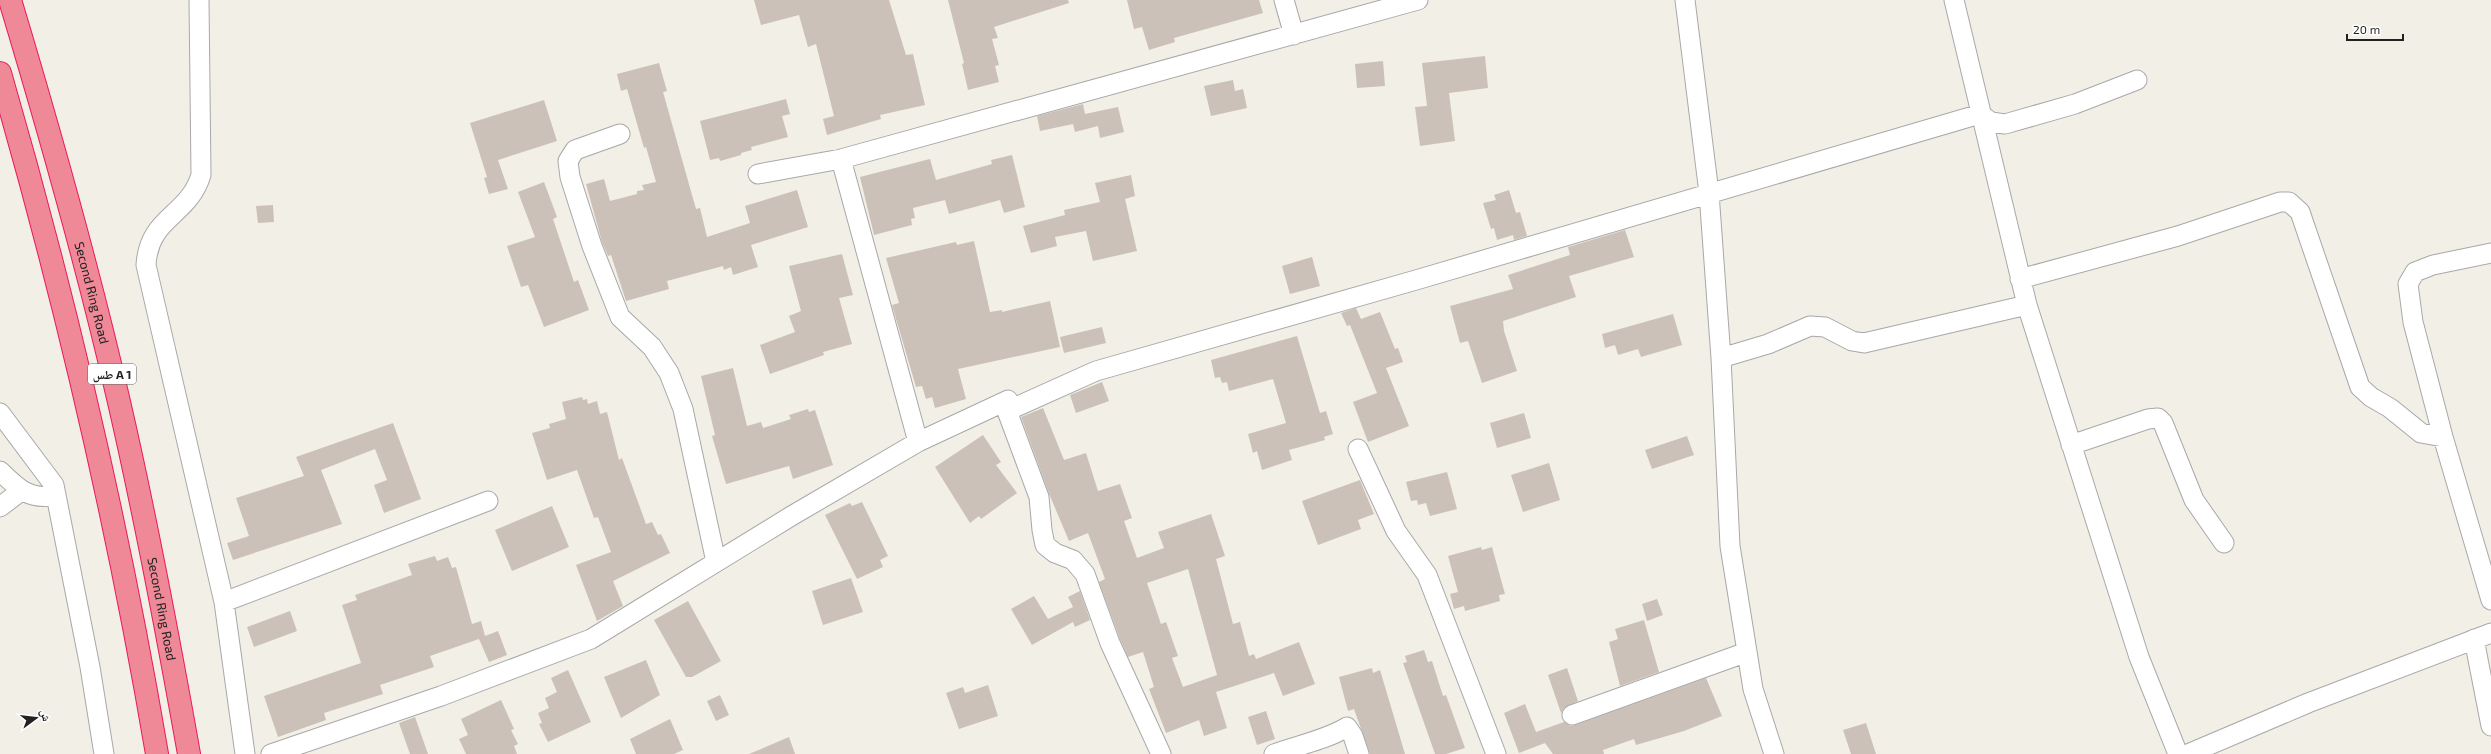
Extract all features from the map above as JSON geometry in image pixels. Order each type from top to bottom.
[{"type":"highway","name":"Second Ring Road","points":[[10,0],[70,211],[119,401],[158,583],[189,754]]},
{"type":"highway","name":"طس A 1","points":[[0,73],[43,228],[93,427],[126,584],[157,754]]},
{"type":"street","points":[[199,0],[201,175],[191,198],[156,231],[150,242],[146,265],[224,602],[245,754]]},
{"type":"street","points":[[1284,0],[1294,35]]},
{"type":"street","points":[[758,174],[841,159],[1418,0]]},
{"type":"street","points":[[1685,0],[1709,193],[1721,358],[1730,546],[1753,689],[1774,754]]},
{"type":"street","points":[[1954,0],[1980,114],[2027,305],[2139,657],[2178,754]]},
{"type":"street","points":[[1980,114],[1991,122],[2005,124],[2075,104],[2137,80]]},
{"type":"street","points":[[1007,411],[1096,371],[1424,278],[1980,114]]},
{"type":"street","points":[[620,134],[575,150],[568,161],[570,177],[592,246],[620,316],[652,347],[668,373],[683,409],[716,562]]},
{"type":"street","points":[[841,159],[918,442]]},
{"type":"street","points":[[2020,279],[2178,236],[2280,202],[2289,202],[2300,212],[2360,387],[2365,393],[2390,408],[2421,433],[2443,437]]},
{"type":"street","points":[[2491,253],[2433,265],[2415,272],[2408,284],[2413,322],[2443,437],[2491,600]]},
{"type":"street","points":[[1721,358],[1768,344],[1810,326],[1825,327],[1852,340],[1864,343],[2027,305]]},
{"type":"street","points":[[271,754],[441,696],[591,639],[716,562],[918,442],[1008,400],[1007,411],[1040,496],[1042,530],[1045,545],[1054,553],[1073,560],[1085,574],[1110,643],[1161,754]]},
{"type":"street","points":[[0,414],[54,485],[90,667],[104,754]]},
{"type":"street","points":[[2071,445],[2148,419],[2158,418],[2163,423],[2194,500],[2224,543]]},
{"type":"street","points":[[1358,449],[1396,531],[1427,575],[1496,754]]},
{"type":"street","points":[[0,471],[21,491],[38,498],[56,495]]},
{"type":"street","points":[[0,507],[21,491]]},
{"type":"street","points":[[224,602],[488,501]]},
{"type":"street","points":[[2188,754],[2308,703],[2482,636],[2491,726]]},
{"type":"street","points":[[1572,715],[1747,652]]},
{"type":"street","points":[[1274,754],[1324,736],[1333,735],[1347,727],[1353,736],[1359,754]]},
{"type":"building","points":[[754,0],[889,0],[906,55],[913,54],[925,105],[880,115],[881,119],[827,135],[823,119],[834,116],[816,44],[808,47],[799,15],[761,25]]},
{"type":"building","points":[[948,0],[1068,0],[1069,3],[994,27],[998,38],[992,39],[999,65],[995,66],[999,82],[968,90],[962,64],[964,63]]},
{"type":"building","points":[[1127,0],[1259,0],[1263,13],[1174,38],[1175,42],[1149,50],[1142,27],[1134,29]]},
{"type":"building","points":[[1485,56],[1488,88],[1449,93],[1455,141],[1420,146],[1415,107],[1427,106],[1422,63]]},
{"type":"building","points":[[1383,61],[1385,86],[1357,88],[1355,64]]},
{"type":"building","points":[[659,63],[667,91],[663,92],[696,209],[700,208],[707,237],[750,223],[745,206],[797,190],[808,227],[751,245],[758,267],[733,275],[731,267],[724,270],[723,266],[667,281],[669,289],[626,301],[611,255],[608,256],[602,242],[586,184],[604,179],[610,201],[637,194],[637,191],[644,190],[642,185],[656,182],[646,147],[644,148],[627,89],[621,91],[617,74]]},
{"type":"building","points":[[1233,80],[1235,91],[1243,89],[1247,108],[1211,116],[1204,86]]},
{"type":"building","points":[[786,99],[790,114],[782,116],[788,137],[751,147],[752,150],[741,153],[741,155],[720,161],[719,158],[710,160],[700,121]]},
{"type":"building","points":[[544,100],[557,141],[498,160],[508,189],[489,194],[484,178],[487,177],[470,123]]},
{"type":"building","points":[[1083,104],[1085,114],[1118,107],[1124,132],[1100,138],[1098,126],[1075,132],[1073,124],[1040,131],[1037,116]]},
{"type":"building","points":[[1012,155],[1025,207],[1004,213],[1000,200],[949,214],[945,200],[913,208],[915,218],[911,219],[912,225],[874,235],[860,177],[930,159],[936,180],[992,164],[991,160]]},
{"type":"building","points":[[1131,175],[1135,196],[1125,199],[1137,251],[1093,261],[1086,231],[1055,237],[1057,246],[1031,253],[1023,226],[1065,215],[1064,210],[1100,202],[1095,183]]},
{"type":"building","points":[[544,182],[557,217],[553,219],[574,282],[578,280],[589,310],[544,327],[528,285],[521,287],[507,246],[535,237],[518,192]]},
{"type":"building","points":[[1509,190],[1516,213],[1520,212],[1527,236],[1514,240],[1513,235],[1497,240],[1494,228],[1491,229],[1483,203],[1496,200],[1494,195]]},
{"type":"building","points":[[273,205],[274,222],[258,223],[256,206]]},
{"type":"building","points":[[1625,230],[1634,257],[1569,276],[1576,297],[1503,321],[1504,331],[1517,371],[1482,383],[1468,341],[1460,343],[1450,306],[1513,289],[1508,275],[1570,255],[1568,247]]},
{"type":"building","points":[[974,241],[990,312],[1002,310],[1002,312],[1050,301],[1060,347],[958,369],[966,399],[935,408],[932,397],[926,399],[922,386],[916,387],[892,305],[899,303],[886,258],[956,242],[957,245]]},
{"type":"building","points":[[842,254],[853,295],[839,298],[852,344],[823,352],[824,355],[770,374],[760,345],[795,332],[789,316],[801,311],[789,266]]},
{"type":"building","points":[[1312,257],[1320,286],[1290,294],[1282,266]]},
{"type":"building","points":[[1356,308],[1361,319],[1380,312],[1395,349],[1398,348],[1403,362],[1386,368],[1409,426],[1368,442],[1353,402],[1377,393],[1350,325],[1347,326],[1341,313]]},
{"type":"building","points":[[1673,314],[1682,345],[1641,357],[1638,349],[1618,355],[1615,345],[1605,348],[1602,334]]},
{"type":"building","points":[[1102,327],[1106,343],[1064,353],[1060,337]]},
{"type":"building","points":[[1297,336],[1320,413],[1326,411],[1333,434],[1324,437],[1325,440],[1289,450],[1292,460],[1262,470],[1257,451],[1253,453],[1248,434],[1286,423],[1273,379],[1229,391],[1227,382],[1222,383],[1220,377],[1215,378],[1211,360]]},
{"type":"building","points":[[733,368],[747,426],[761,422],[763,428],[791,419],[789,415],[808,409],[809,412],[815,410],[833,465],[793,479],[789,466],[726,484],[712,436],[715,435],[701,376]]},
{"type":"building","points":[[1102,382],[1109,401],[1076,413],[1070,395]]},
{"type":"building","points":[[582,397],[583,400],[587,399],[588,404],[597,401],[600,414],[607,412],[619,460],[622,458],[646,524],[652,522],[658,535],[661,534],[670,553],[613,581],[623,606],[597,621],[576,565],[611,552],[598,517],[594,518],[577,470],[547,480],[532,433],[550,428],[549,424],[566,419],[562,402]]},
{"type":"building","points":[[1043,408],[1064,460],[1086,453],[1098,491],[1120,484],[1132,518],[1124,521],[1137,558],[1164,548],[1158,532],[1211,514],[1225,556],[1216,559],[1233,624],[1240,622],[1249,656],[1254,654],[1256,659],[1299,642],[1315,684],[1283,696],[1274,673],[1216,692],[1227,728],[1204,736],[1199,720],[1166,733],[1149,689],[1154,687],[1143,652],[1128,657],[1099,582],[1105,579],[1088,533],[1069,541],[1050,496],[1021,417]],"holes":[[[1188,569],[1217,675],[1183,687],[1172,658],[1178,656],[1166,622],[1161,624],[1147,583]]]},
{"type":"building","points":[[1524,413],[1531,438],[1497,448],[1490,423]]},
{"type":"building","points":[[393,423],[421,499],[384,513],[374,485],[387,480],[375,449],[321,470],[342,524],[233,560],[227,543],[249,536],[236,498],[304,476],[296,457]]},
{"type":"building","points":[[983,435],[1001,462],[996,465],[1017,493],[981,519],[979,516],[970,523],[935,467]]},
{"type":"building","points":[[1687,436],[1694,455],[1652,469],[1645,450]]},
{"type":"building","points":[[1549,463],[1560,500],[1523,512],[1511,475]]},
{"type":"building","points":[[1447,472],[1457,509],[1430,516],[1426,503],[1418,505],[1417,500],[1411,501],[1406,482]]},
{"type":"building","points":[[1360,480],[1374,514],[1358,520],[1361,529],[1318,545],[1302,501]]},
{"type":"building","points":[[862,502],[888,556],[880,560],[883,567],[857,579],[825,515],[850,503],[852,506]]},
{"type":"building","points":[[552,506],[569,547],[512,571],[495,530]]},
{"type":"building","points":[[1481,547],[1482,550],[1492,547],[1505,594],[1499,595],[1500,601],[1465,611],[1464,606],[1454,609],[1450,594],[1458,592],[1448,556]]},
{"type":"building","points":[[435,556],[437,561],[448,557],[452,568],[456,567],[472,624],[481,621],[485,636],[498,631],[507,655],[489,662],[479,639],[430,656],[434,667],[380,685],[383,694],[324,713],[326,720],[278,737],[264,696],[361,663],[342,605],[357,600],[355,595],[412,575],[408,564]]},
{"type":"building","points":[[851,578],[863,612],[823,625],[812,591]]},
{"type":"building","points":[[1080,591],[1090,620],[1075,627],[1073,622],[1032,645],[1011,609],[1034,596],[1048,619],[1073,607],[1068,597]]},
{"type":"building","points":[[1657,599],[1663,615],[1647,621],[1642,604]]},
{"type":"building","points":[[688,601],[721,661],[692,677],[686,677],[654,620]]},
{"type":"building","points":[[290,611],[297,631],[254,647],[247,627]]},
{"type":"building","points":[[1644,620],[1659,672],[1620,686],[1609,642],[1618,639],[1615,629]]},
{"type":"building","points":[[1424,650],[1428,662],[1432,661],[1443,696],[1446,695],[1465,748],[1446,754],[1435,754],[1403,663],[1407,662],[1405,656]]},
{"type":"building","points":[[646,660],[660,695],[621,718],[604,677]]},
{"type":"building","points":[[1372,668],[1373,673],[1380,670],[1405,754],[1370,754],[1354,709],[1348,711],[1339,677]]},
{"type":"building","points":[[1567,668],[1578,701],[1564,708],[1561,713],[1548,675]]},
{"type":"building","points":[[568,670],[591,722],[548,742],[539,724],[542,723],[538,713],[549,708],[545,698],[557,692],[551,678]]},
{"type":"building","points":[[1706,678],[1722,716],[1684,731],[1636,745],[1634,739],[1603,750],[1604,754],[1553,754],[1545,743],[1519,753],[1504,713],[1525,704],[1536,732],[1564,722],[1570,726],[1575,725]]},
{"type":"building","points":[[988,685],[998,716],[959,729],[946,693],[963,687],[965,693]]},
{"type":"building","points":[[720,695],[729,715],[716,721],[707,701]]},
{"type":"building","points":[[501,700],[514,729],[511,730],[518,744],[514,746],[517,754],[466,754],[459,739],[468,735],[461,719]]},
{"type":"building","points":[[1266,711],[1275,739],[1257,745],[1248,717]]},
{"type":"building","points":[[415,717],[428,754],[410,754],[399,723]]},
{"type":"building","points":[[670,719],[683,750],[674,754],[636,754],[630,739]]},
{"type":"building","points":[[1866,723],[1876,754],[1851,754],[1843,730]]},
{"type":"building","points":[[789,737],[795,754],[749,754]]}]
